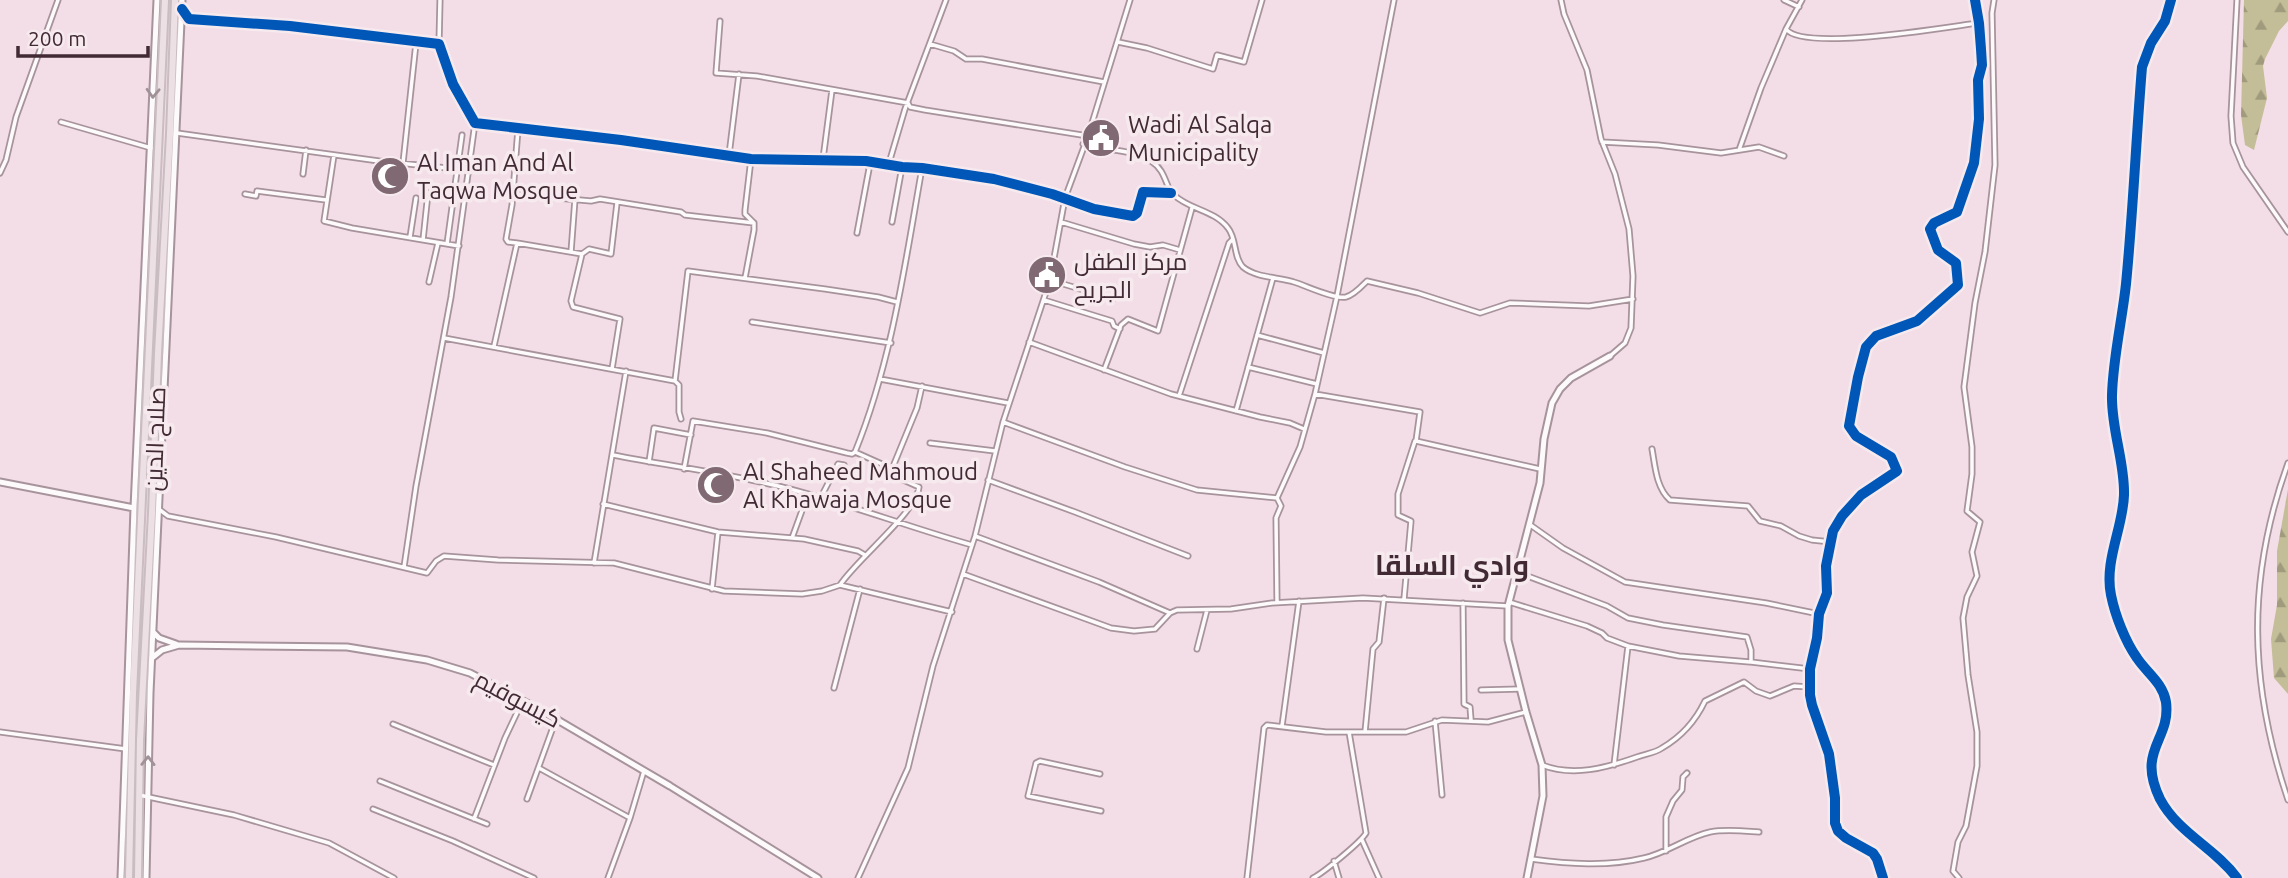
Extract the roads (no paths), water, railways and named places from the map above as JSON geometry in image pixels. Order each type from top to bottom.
[{"type":"highway","name":"صلاح الدين","points":[[129,878],[165,0]]},
{"type":"highway","name":"صلاح الدين","points":[[138,878],[140,740],[175,0]]},
{"type":"highway","points":[[153,285],[161,290]]},
{"type":"highway","points":[[148,374],[154,377],[158,375]]},
{"type":"main road","points":[[121,878],[134,508],[157,0]]},
{"type":"main road","points":[[146,878],[153,632],[182,0]]},
{"type":"main road","points":[[1527,878],[1543,796],[1542,765],[1525,712],[1507,632],[1509,604],[1540,483],[1546,422],[1555,395],[1577,373],[1610,356]]},
{"type":"main road","points":[[0,482],[134,508]]},
{"type":"main road","name":"كيسوفيم","points":[[153,632],[159,638],[179,645]]},
{"type":"main road","name":"كيسوفيم","points":[[152,659],[162,650],[179,645],[347,647],[427,660],[460,669],[556,719],[818,878]]},
{"type":"street","points":[[0,173],[6,160],[16,117],[58,0]]},
{"type":"street","points":[[404,568],[459,246],[475,122],[453,84],[439,44],[440,0]]},
{"type":"street","points":[[888,164],[946,0]]},
{"type":"street","points":[[858,878],[908,768],[933,666],[975,536],[1008,403],[1050,280],[1065,198],[1130,0]]},
{"type":"street","points":[[1118,42],[1147,48],[1213,69],[1217,55],[1244,62],[1262,0]]},
{"type":"street","points":[[1277,498],[1300,447],[1317,384],[1337,296],[1394,0]]},
{"type":"street","points":[[1561,0],[1587,70],[1602,142],[1626,211],[1632,255],[1631,328],[1627,339],[1610,356]]},
{"type":"street","points":[[1784,0],[1799,6]]},
{"type":"street","points":[[1739,150],[1761,88],[1786,29],[1802,0]]},
{"type":"street","points":[[1883,878],[1873,853],[1846,838],[1838,831],[1835,823],[1835,798],[1829,754],[1815,716],[1810,669],[1819,614],[1827,593],[1826,566],[1833,531],[1842,516],[1861,495],[1898,471],[1891,457],[1856,436],[1849,426],[1857,377],[1866,348],[1876,336],[1917,321],[1958,285],[1956,263],[1938,250],[1930,229],[1934,223],[1957,212],[1974,163],[1979,119],[1978,80],[1982,65],[1975,0]]},
{"type":"street","points":[[1959,878],[1953,871],[1958,842],[1966,826],[1975,778],[1977,732],[1963,618],[1967,597],[1977,576],[1972,552],[1980,522],[1967,511],[1972,474],[1972,447],[1964,387],[1985,252],[1995,165],[1994,0]]},
{"type":"street","points":[[2171,0],[2165,21],[2151,43],[2142,67],[2126,285],[2112,397],[2124,494],[2109,577],[2115,608],[2129,644],[2160,685],[2165,700],[2165,722],[2151,760],[2154,785],[2170,816],[2221,859],[2237,878]]},
{"type":"street","points":[[2237,0],[2232,143],[2243,167],[2288,232]]},
{"type":"street","points":[[182,9],[189,19]]},
{"type":"street","points":[[181,30],[189,19]]},
{"type":"street","points":[[189,19],[290,26],[439,44]]},
{"type":"street","points":[[720,20],[716,72],[1087,136]]},
{"type":"street","points":[[1786,29],[1794,36],[1827,39],[1979,23]]},
{"type":"street","points":[[404,163],[416,42]]},
{"type":"street","points":[[930,44],[954,51],[966,59],[1104,82]]},
{"type":"street","points":[[729,155],[739,74]]},
{"type":"street","points":[[823,159],[832,90]]},
{"type":"street","points":[[61,122],[151,148]]},
{"type":"street","points":[[475,122],[751,159],[866,161],[922,168],[994,179],[1065,198],[1094,209],[1133,216],[1137,213],[1143,192],[1171,193]]},
{"type":"street","points":[[518,128],[513,194],[506,239],[508,242],[582,254]]},
{"type":"street","points":[[177,133],[457,169]]},
{"type":"street","points":[[447,245],[463,135]]},
{"type":"street","points":[[1602,142],[1658,145],[1721,153],[1759,147],[1784,156]]},
{"type":"street","points":[[1083,144],[1141,156],[1151,161],[1162,171],[1171,193],[1192,208],[1199,208],[1224,223],[1231,231],[1242,266],[1273,278],[1347,297],[1367,281],[1418,293],[1480,313],[1510,303],[1589,306],[1633,299]]},
{"type":"street","points":[[303,174],[306,150]]},
{"type":"street","points":[[334,155],[324,221],[459,246]]},
{"type":"street","points":[[751,159],[745,214],[754,223]]},
{"type":"street","points":[[857,233],[869,169],[866,161]]},
{"type":"street","points":[[892,222],[902,167]]},
{"type":"street","points":[[855,452],[891,343],[922,168]]},
{"type":"street","points":[[245,194],[256,196],[257,191],[326,200]]},
{"type":"street","points":[[423,240],[428,193]]},
{"type":"street","points":[[513,194],[617,202],[681,212],[685,215],[754,223]]},
{"type":"street","points":[[410,237],[416,198]]},
{"type":"street","points":[[571,252],[575,199]]},
{"type":"street","points":[[612,369],[620,319],[573,307],[571,301],[582,254],[589,249],[611,254],[617,202]]},
{"type":"street","points":[[1104,370],[1120,329],[1128,318],[1158,331],[1192,208]]},
{"type":"street","points":[[1061,222],[1134,244],[1150,247],[1163,245],[1180,250]]},
{"type":"street","points":[[745,278],[754,223]]},
{"type":"street","points":[[1179,396],[1229,243],[1233,239]]},
{"type":"street","points":[[429,282],[438,243]]},
{"type":"street","points":[[494,347],[517,243]]},
{"type":"street","points":[[675,381],[688,271],[878,297],[897,302]]},
{"type":"street","points":[[1236,411],[1273,278]]},
{"type":"street","points":[[1050,280],[1114,299]]},
{"type":"street","points":[[1044,300],[1112,321],[1114,326],[1120,329]]},
{"type":"street","points":[[752,322],[891,343]]},
{"type":"street","points":[[1257,335],[1324,353]]},
{"type":"street","points":[[444,338],[675,381],[679,385],[681,419]]},
{"type":"street","points":[[1029,342],[1179,396],[1305,429]]},
{"type":"street","points":[[1248,367],[1317,384]]},
{"type":"street","points":[[594,563],[626,371]]},
{"type":"street","points":[[880,379],[1008,403]]},
{"type":"street","points":[[892,470],[913,420],[922,386]]},
{"type":"street","points":[[1314,394],[1420,412],[1416,441],[1398,494],[1398,514],[1412,521],[1405,599]]},
{"type":"street","points":[[684,468],[693,421],[767,433],[852,454],[855,452],[919,487],[915,499],[885,537],[865,555],[840,585]]},
{"type":"street","points":[[1003,422],[1125,467],[1197,490],[1277,498]]},
{"type":"street","points":[[649,462],[654,428],[691,435]]},
{"type":"street","points":[[1416,441],[1540,469]]},
{"type":"street","points":[[930,443],[995,451]]},
{"type":"street","points":[[1652,449],[1663,494],[1670,499],[1748,506],[1760,521],[1781,526],[1812,540],[1831,542]]},
{"type":"street","points":[[613,455],[758,481],[821,497],[972,545]]},
{"type":"street","points":[[2288,463],[2270,518],[2263,554],[2256,635],[2266,721],[2288,800]]},
{"type":"street","points":[[821,497],[838,464],[845,465]]},
{"type":"street","points":[[988,480],[1188,556]]},
{"type":"street","points":[[792,538],[808,494]]},
{"type":"street","points":[[1276,603],[1276,518],[1281,506],[1277,498]]},
{"type":"street","points":[[603,504],[718,532],[792,538],[858,551],[865,555]]},
{"type":"street","points":[[160,510],[171,516],[275,537],[426,573],[444,556],[614,563],[724,591],[802,594],[840,585],[951,612]]},
{"type":"street","points":[[158,524],[171,516]]},
{"type":"street","points":[[1529,524],[1563,548],[1625,583],[1766,603],[1819,614]]},
{"type":"street","points":[[712,589],[718,532]]},
{"type":"street","points":[[975,536],[1099,582],[1170,613]]},
{"type":"street","points":[[1517,572],[1607,606],[1628,618],[1747,637],[1751,662]]},
{"type":"street","points":[[963,574],[1111,628],[1134,631],[1155,629],[1170,613],[1180,610],[1299,601],[1384,598],[1509,604],[1587,626],[1628,646],[1679,656],[1810,669]]},
{"type":"street","points":[[834,688],[860,589]]},
{"type":"street","points":[[1365,732],[1373,649],[1379,642],[1384,598]]},
{"type":"street","points":[[1282,726],[1299,601]]},
{"type":"street","points":[[1463,603],[1464,704],[1471,707],[1471,720]]},
{"type":"street","points":[[1197,649],[1207,610]]},
{"type":"street","points":[[1614,765],[1628,646]]},
{"type":"street","points":[[1542,765],[1559,770],[1579,771],[1614,765],[1660,750],[1698,716],[1704,701],[1744,682],[1756,691],[1770,696],[1794,686],[1810,687]]},
{"type":"street","points":[[1481,690],[1520,690]]},
{"type":"street","points":[[474,818],[523,700]]},
{"type":"street","points":[[1247,878],[1264,728],[1270,724],[1326,732],[1410,732],[1447,719],[1488,722],[1525,712]]},
{"type":"street","points":[[527,799],[556,719]]},
{"type":"street","points":[[1435,722],[1442,794]]},
{"type":"street","points":[[393,724],[494,765]]},
{"type":"street","points":[[0,732],[125,748],[132,755]]},
{"type":"street","points":[[1313,878],[1362,840],[1366,833],[1349,732]]},
{"type":"street","points":[[1100,774],[1040,761],[1036,763],[1028,796],[1101,811]]},
{"type":"street","points":[[539,768],[630,818]]},
{"type":"street","points":[[608,878],[644,771]]},
{"type":"street","points":[[1666,850],[1666,817],[1673,801],[1682,790],[1687,773]]},
{"type":"street","points":[[380,781],[487,824]]},
{"type":"street","points":[[139,795],[234,815],[329,843],[394,878]]},
{"type":"street","points":[[373,809],[453,841],[534,878]]},
{"type":"street","points":[[1531,859],[1574,864],[1609,864],[1646,858],[1710,832],[1759,832]]},
{"type":"street","points":[[1362,840],[1379,878]]},
{"type":"street","points":[[1334,861],[1339,878]]},
{"type":"place","name":"Wadi Al Salqa Municipality","points":[[1101,138]]},
{"type":"place","name":"Al Iman And Al Taqwa Mosque","points":[[390,176]]},
{"type":"place","name":"مركز الطفل الجريح","points":[[1047,275]]},
{"type":"place","name":"Al Shaheed Mahmoud Al Khawaja Mosque","points":[[716,485]]},
{"type":"district","name":"وادي السلقا","points":[[1452,564]]}]
